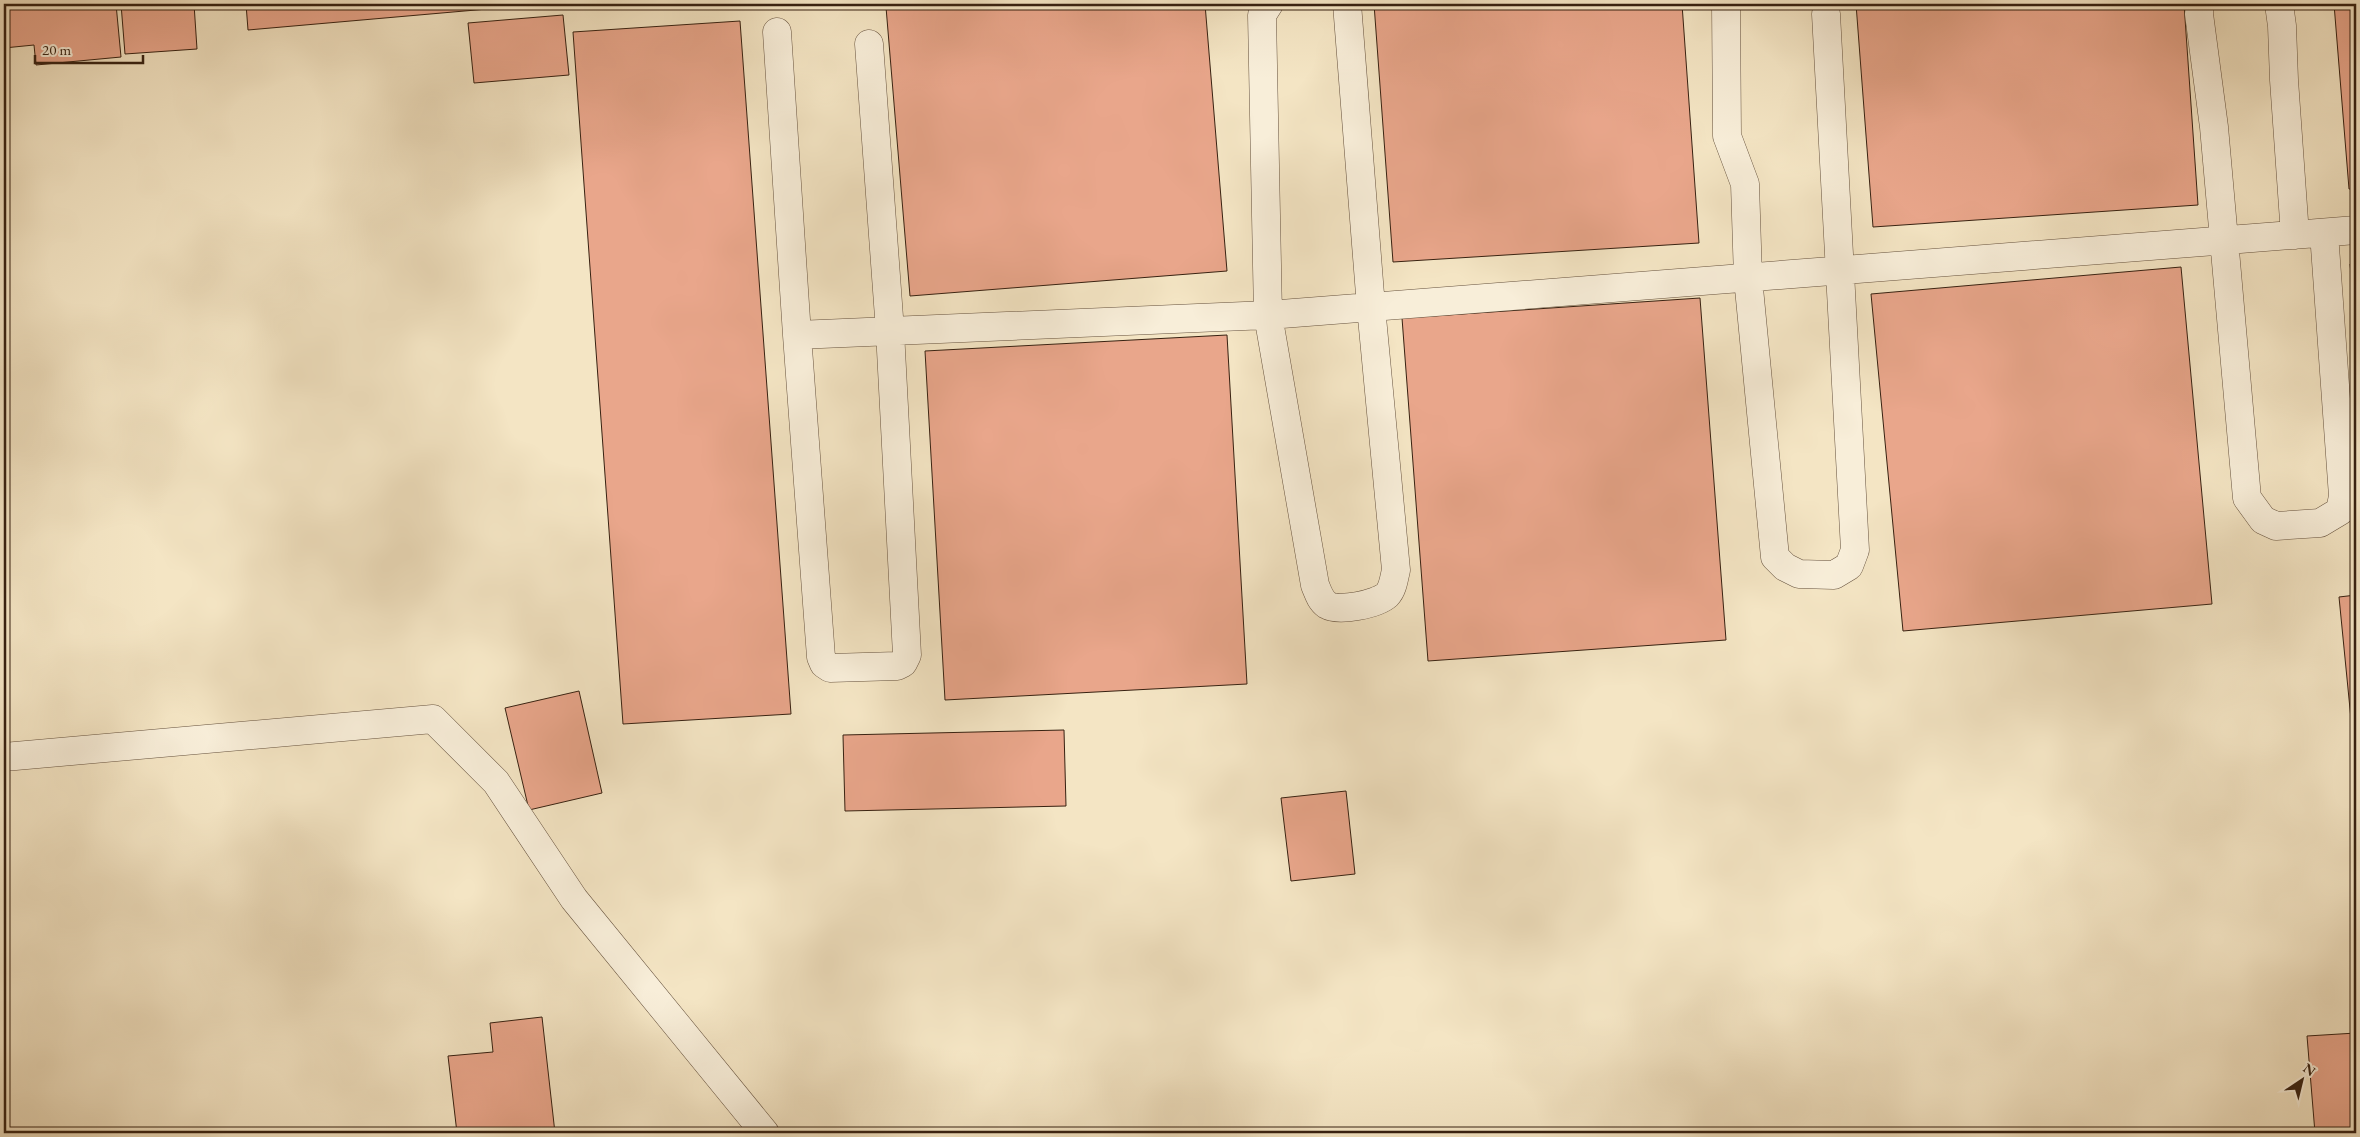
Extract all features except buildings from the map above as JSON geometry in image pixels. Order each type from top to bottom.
[{"type":"lane","points":[[1269,4],[1262,15],[1268,316],[1315,585],[1320,598],[1328,605],[1340,609],[1379,601],[1388,594],[1396,570],[1371,307],[1347,4]]},
{"type":"lane","points":[[1726,4],[1727,136],[1745,184],[1748,278],[1775,557],[1785,567],[1799,574],[1834,575],[1849,566],[1855,550],[1826,14]]},
{"type":"lane","points":[[2200,4],[2199,14],[2214,127],[2225,241],[2247,498],[2263,520],[2276,526],[2320,523],[2340,511],[2342,496],[2324,233]]},
{"type":"lane","points":[[2279,4],[2295,235]]},
{"type":"lane","points":[[777,32],[797,335],[822,658],[824,664],[830,668],[897,666],[903,662],[907,654],[890,331],[869,44]]},
{"type":"lane","points":[[797,335],[1268,316],[2356,230]]},
{"type":"lane","points":[[4,757],[433,719],[496,782],[574,899],[765,1133]]}]
